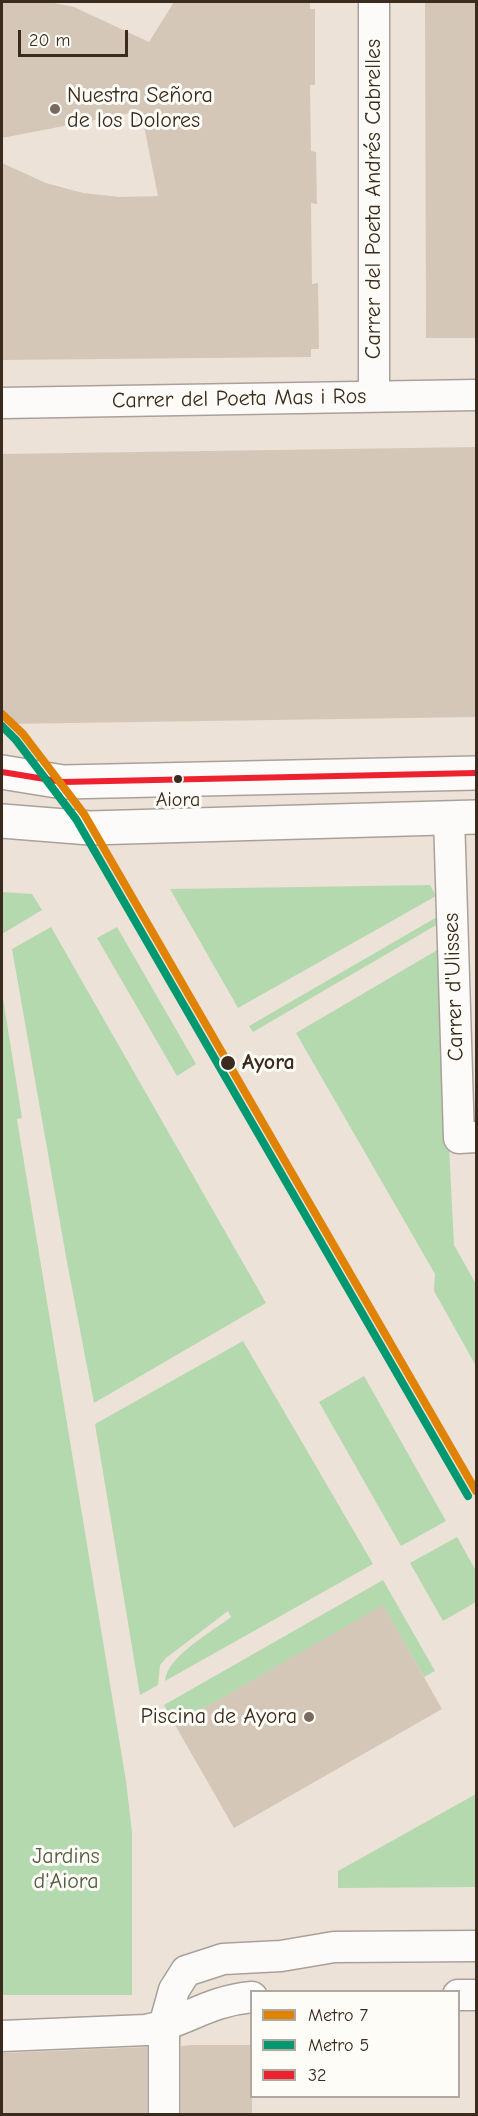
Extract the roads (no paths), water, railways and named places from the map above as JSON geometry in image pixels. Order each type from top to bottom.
[{"type":"street","name":"Carrer del Poeta Andrés Cabrelles","points":[[374,2],[374,396]]},
{"type":"street","name":"Carrer del Poeta Mas i Ros","points":[[2,403],[477,395]]},
{"type":"street","points":[[2,772],[63,782],[477,773]]},
{"type":"street","points":[[2,821],[90,828],[463,817]]},
{"type":"street","name":"Carrer d'Ulisses","points":[[463,817],[459,1138],[477,1137]]},
{"type":"street","points":[[164,2115],[164,2026],[174,1990],[186,1971],[223,1959],[281,1956],[334,1947],[477,1946]]},
{"type":"street","points":[[460,1995],[477,1995]]},
{"type":"street","points":[[2,2036],[124,2032],[164,2026],[213,2004],[250,1997]]},
{"type":"metro line","name":"7","points":[[2,714],[23,734],[84,814],[476,1491]]},
{"type":"metro line","name":"5","points":[[2,726],[16,740],[76,819],[468,1496]]},
{"type":"place","name":"Nuestra Señora de los Dolores","points":[[55,109]]},
{"type":"place","name":"Aiora","points":[[178,779]]},
{"type":"place","name":"Ayora","points":[[228,1063]]},
{"type":"place","name":"Piscina de Ayora","points":[[309,1717]]},
{"type":"park label","name":"Jardins d'Aiora","points":[[66,1870]]}]
